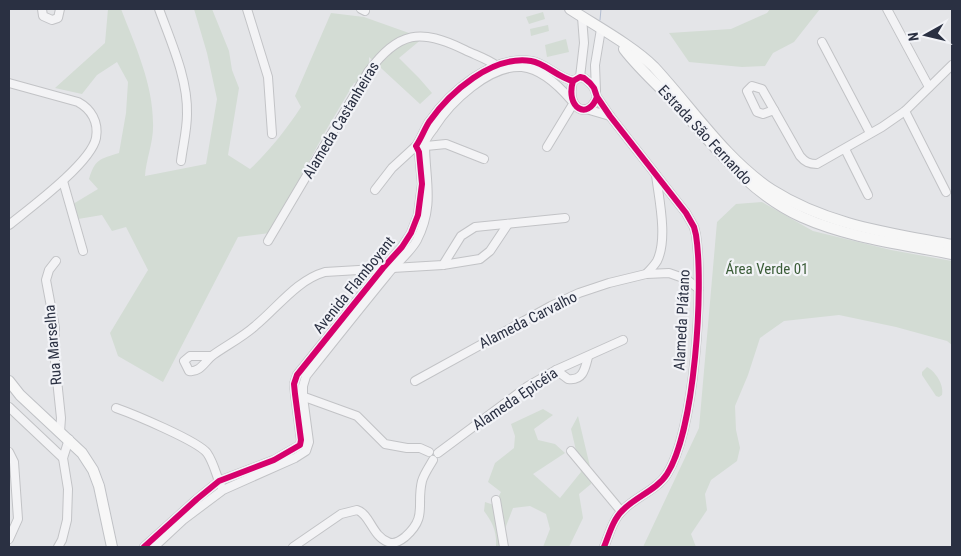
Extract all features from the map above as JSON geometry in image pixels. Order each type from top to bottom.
[{"type":"main road","name":"Estrada São Fernando","points":[[570,9],[614,37],[652,66],[736,160],[753,176],[772,189],[817,214],[837,221],[952,245]]},
{"type":"main road","name":"Estrada São Fernando","points":[[614,37],[684,112],[727,162],[745,180],[776,202],[800,216],[823,225],[867,238],[952,254]]},
{"type":"main road","points":[[9,381],[20,395],[69,439],[82,453],[93,470],[101,494],[112,547]]},
{"type":"street","points":[[40,10],[46,19],[52,20],[58,18],[60,9]]},
{"type":"street","points":[[159,9],[182,79],[185,95],[187,112],[181,161]]},
{"type":"street","points":[[248,9],[268,77],[272,134]]},
{"type":"street","points":[[886,9],[929,87]]},
{"type":"street","points":[[547,148],[572,102],[579,79],[584,43],[582,17]]},
{"type":"street","points":[[586,109],[595,103],[597,95],[595,65],[601,29]]},
{"type":"street","name":"Alameda Castanheiras","points":[[268,241],[368,72],[380,57],[394,45],[408,38],[424,35],[450,43],[498,68]]},
{"type":"street","points":[[822,42],[870,133]]},
{"type":"street","points":[[422,147],[428,123],[453,94],[471,79],[515,61],[532,61],[563,78],[579,79],[590,83],[597,95]]},
{"type":"street","points":[[579,79],[595,65]]},
{"type":"street","points":[[774,110],[800,156],[805,162],[817,164],[845,149],[905,111],[952,65]]},
{"type":"street","points":[[498,68],[520,67],[540,73],[561,88],[572,102],[581,109],[610,116]]},
{"type":"street","points":[[9,83],[78,102],[87,107],[93,114],[96,127],[96,138],[92,148],[63,181],[9,225]]},
{"type":"street","name":"Alameda Plátano","points":[[597,95],[610,116],[686,213],[694,227],[699,270],[694,364],[689,401],[676,457],[666,477],[621,511],[604,547]]},
{"type":"street","points":[[905,111],[946,192]]},
{"type":"street","points":[[375,190],[392,168],[422,147],[446,144],[484,159]]},
{"type":"street","name":"Avenida Flamboyant","points":[[144,547],[196,499],[219,481],[274,460],[300,445],[294,384],[297,375],[375,284],[416,242],[429,203],[422,147]]},
{"type":"street","name":"Avenida Flamboyant","points":[[154,547],[183,520],[223,490],[295,458],[306,451],[309,442],[303,386],[306,376],[375,284],[383,268],[402,247],[411,233],[418,215],[422,184],[422,147]]},
{"type":"street","points":[[845,149],[868,195]]},
{"type":"street","points":[[646,274],[656,262],[661,246],[662,233],[656,174]]},
{"type":"street","points":[[63,181],[83,251]]},
{"type":"street","points":[[659,196],[669,191]]},
{"type":"street","points":[[443,265],[461,236],[475,227],[565,218]]},
{"type":"street","points":[[212,356],[255,327],[295,289],[313,275],[326,272],[443,265],[480,259],[490,251],[508,224]]},
{"type":"street","name":"Rua Marselha","points":[[56,261],[49,270],[46,280],[55,328],[54,350],[61,418],[60,432]]},
{"type":"street","points":[[656,262],[660,273]]},
{"type":"street","points":[[699,270],[686,278],[699,289]]},
{"type":"street","name":"Alameda Carvalho","points":[[415,381],[551,306],[579,293],[646,274],[669,273],[686,278]]},
{"type":"street","name":"Alameda Epicéia","points":[[438,453],[528,386],[556,370],[623,340]]},
{"type":"street","points":[[556,370],[568,379],[578,378],[585,372],[588,357]]},
{"type":"street","points":[[293,547],[341,514],[357,510],[362,512],[375,533],[390,543],[396,543],[410,532],[420,518],[420,491],[423,479],[433,460],[437,458],[438,453],[433,450],[428,452],[420,448],[406,448],[385,444],[357,416],[295,394]]},
{"type":"street","points":[[9,407],[63,458]]},
{"type":"street","points":[[116,408],[136,415],[206,451],[213,463],[223,490]]},
{"type":"street","points":[[58,547],[62,540],[67,520],[68,489],[63,458],[69,439]]},
{"type":"street","points":[[571,451],[621,511]]},
{"type":"street","points":[[9,452],[14,462],[18,519],[9,539]]},
{"type":"street","points":[[428,452],[428,457],[433,460]]},
{"type":"street","points":[[496,500],[504,547]]},
{"type":"green space","points":[[108,9],[121,9],[147,79],[152,108],[153,130],[145,176],[206,164],[217,99],[207,53],[194,9],[212,9],[229,51],[232,70],[239,88],[228,155],[250,169],[277,140],[301,107],[295,96],[331,13],[364,17],[423,38],[399,58],[432,93],[420,104],[369,57],[369,80],[354,83],[270,233],[238,237],[163,382],[118,356],[110,333],[148,270],[126,227],[112,231],[102,215],[78,219],[73,204],[98,189],[89,179],[96,164],[119,153],[126,113],[128,82],[117,62],[97,75],[82,94],[55,88],[105,43]]},
{"type":"green space","points":[[770,9],[820,9],[794,42],[773,53],[765,66],[742,67],[689,62],[669,33],[731,29],[767,13]]},
{"type":"green space","points":[[543,12],[545,19],[529,24],[526,17]]},
{"type":"green space","points":[[548,25],[549,31],[531,36],[530,29]]},
{"type":"green space","points":[[566,39],[569,52],[547,57],[545,45]]},
{"type":"green space","name":"Área Verde 01","points":[[762,202],[813,231],[891,250],[952,261],[952,345],[947,341],[896,327],[839,315],[784,321],[760,338],[748,375],[735,406],[736,430],[740,448],[737,461],[711,480],[705,494],[707,510],[691,534],[696,547],[643,547],[699,428],[717,222],[736,204]]},
{"type":"green space","points":[[927,367],[941,383],[942,395],[939,397],[936,396],[922,375],[922,372]]},
{"type":"green space","points":[[543,409],[553,415],[534,429],[538,440],[555,444],[565,453],[533,474],[560,498],[581,472],[571,429],[578,416],[592,475],[591,484],[579,494],[583,518],[569,547],[543,547],[550,529],[546,514],[530,506],[513,508],[498,547],[496,547],[494,528],[484,511],[485,502],[494,505],[501,492],[488,482],[495,463],[514,448],[515,436],[511,424]]},
{"type":"waterway","points":[[600,20],[601,9]]},
{"type":"cycle path","points":[[144,547],[219,481],[274,460],[300,445],[294,384],[297,375],[402,247],[411,233],[418,215],[422,184],[419,152],[416,146],[429,122],[448,99],[473,78],[487,70],[516,61],[536,62],[573,81]]},
{"type":"cycle path","points":[[597,97],[588,108],[583,110],[579,108],[572,98],[573,81],[580,77],[590,83],[610,116],[686,213],[696,235],[699,288],[698,322],[691,393],[677,453],[663,480],[628,505],[620,514],[612,527],[604,547]]}]
